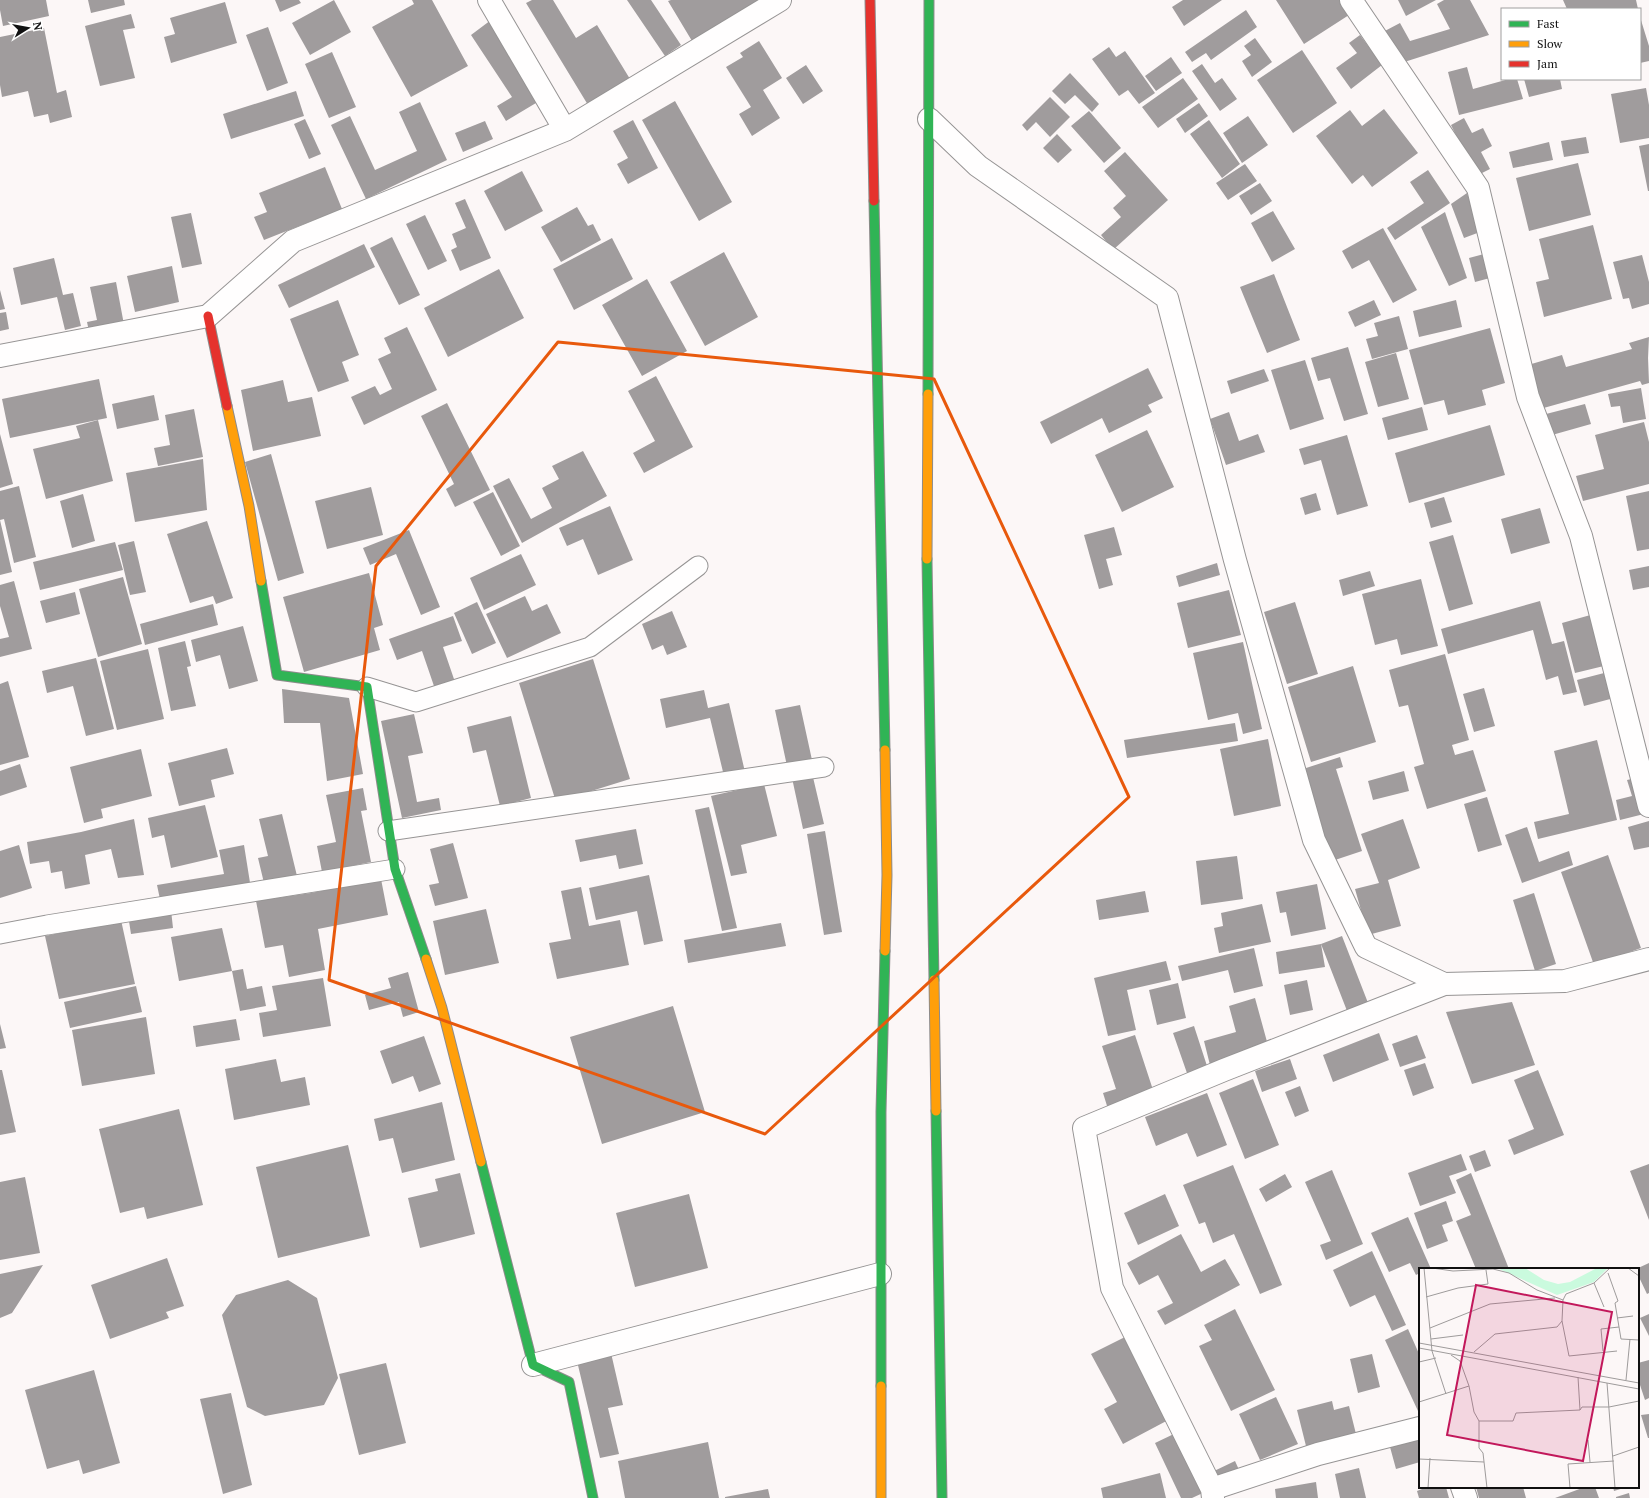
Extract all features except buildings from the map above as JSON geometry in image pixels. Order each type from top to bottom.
[{"type":"main road","points":[[870,0],[887,874],[880,1274],[882,1498]]},
{"type":"main road","points":[[929,0],[927,540],[942,1498]]},
{"type":"main road","points":[[208,316],[249,506],[277,675],[367,687],[388,832],[395,869],[442,1008],[533,1365],[569,1382],[593,1498]]},
{"type":"street","points":[[489,0],[565,130]]},
{"type":"street","points":[[0,356],[208,316],[294,241],[565,130],[780,0]]},
{"type":"street","points":[[1351,0],[1478,188],[1528,397],[1581,536],[1649,806]]},
{"type":"street","points":[[929,119],[978,166],[1167,298],[1235,560],[1314,840],[1366,947],[1444,984]]},
{"type":"street","points":[[1419,1428],[1318,1454],[1213,1493],[1112,1288],[1084,1128],[1224,1070],[1444,984],[1565,981],[1649,959]]},
{"type":"street","points":[[533,1365],[880,1274]]},
{"type":"street","points":[[1462,1488],[1466,1498]]},
{"type":"lane","points":[[367,687],[416,702],[590,647],[698,566]]},
{"type":"lane","points":[[388,832],[824,767]]},
{"type":"lane","points":[[0,934],[47,925],[395,869]]},
{"type":"highlighted area","points":[[558,342],[934,379],[1129,797],[765,1134],[329,980],[376,566]]},
{"type":"traffic: fast","points":[[928,394],[929,0]]},
{"type":"traffic: fast","points":[[874,201],[885,750]]},
{"type":"traffic: fast","points":[[927,559],[934,980]]},
{"type":"traffic: fast","points":[[261,581],[277,675],[367,687],[395,869],[426,959]]},
{"type":"traffic: fast","points":[[881,1386],[881,1112],[885,951]]},
{"type":"traffic: fast","points":[[936,1111],[942,1498]]},
{"type":"traffic: fast","points":[[481,1162],[533,1365],[569,1382],[593,1498]]},
{"type":"traffic: slow","points":[[927,559],[928,394]]},
{"type":"traffic: slow","points":[[227,406],[249,506],[261,581]]},
{"type":"traffic: slow","points":[[885,750],[887,875],[885,951]]},
{"type":"traffic: slow","points":[[426,959],[442,1008],[481,1162]]},
{"type":"traffic: slow","points":[[934,980],[936,1111]]},
{"type":"traffic: slow","points":[[881,1386],[881,1498]]},
{"type":"traffic: jam","points":[[870,0],[874,201]]},
{"type":"traffic: jam","points":[[208,316],[227,406]]}]
